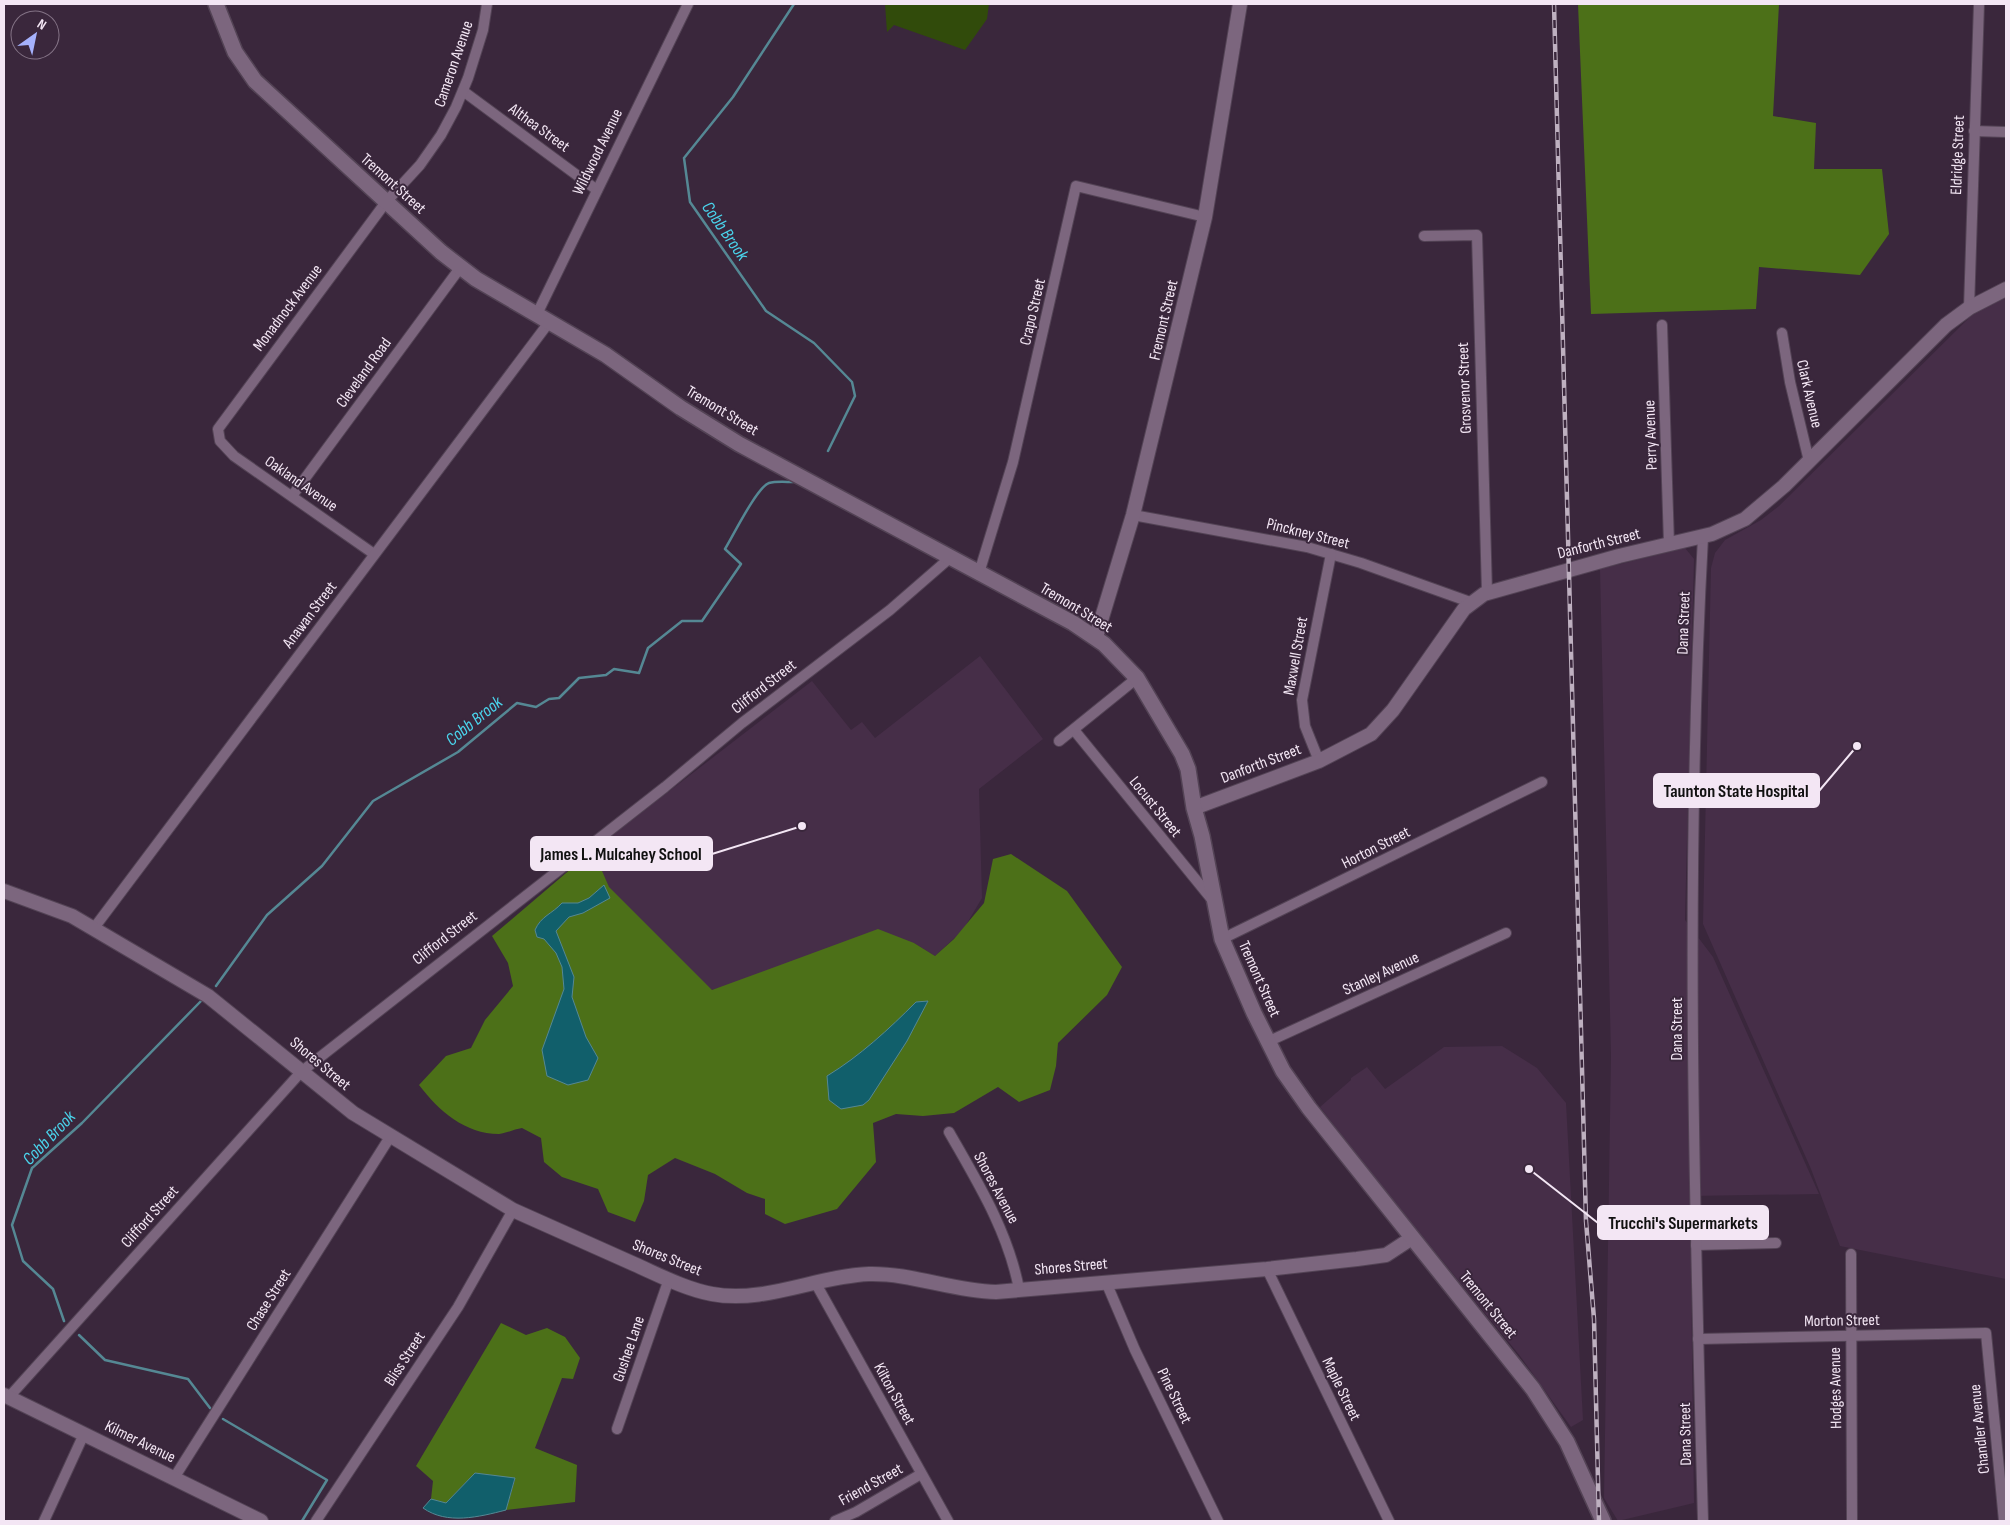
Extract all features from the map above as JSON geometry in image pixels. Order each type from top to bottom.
[{"type":"main road","name":"Tremont Street","points":[[216,4],[235,52],[255,82],[460,268],[544,317],[739,444],[1073,623],[1096,638],[1138,678],[1182,754],[1188,769],[1194,808],[1202,836],[1222,940],[1267,1042],[1283,1071],[1308,1108],[1533,1389],[1554,1419],[1572,1452],[1603,1521]]},
{"type":"street","name":"Cameron Avenue","points":[[386,202],[434,145],[452,115],[463,91],[483,30],[487,4]]},
{"type":"street","name":"Wildwood Avenue","points":[[544,317],[597,190],[688,4]]},
{"type":"street","name":"Fremont Street","points":[[1096,638],[1133,515],[1205,217],[1240,4]]},
{"type":"street","name":"Eldridge Street","points":[[1969,308],[1979,4]]},
{"type":"street","name":"Althea Street","points":[[463,91],[597,190]]},
{"type":"street","points":[[1974,131],[2006,132]]},
{"type":"street","name":"Crapo Street","points":[[979,573],[1013,462],[1076,186],[1205,217]]},
{"type":"street","name":"Monadnock Avenue","points":[[218,433],[224,418],[386,202]]},
{"type":"street","name":"Grosvenor Street","points":[[1424,236],[1477,235],[1487,592]]},
{"type":"street","name":"Cleveland Road","points":[[292,496],[460,268]]},
{"type":"street","name":"Danforth Street","points":[[1194,808],[1319,761],[1358,742],[1383,723],[1455,620],[1470,602],[1487,592],[1669,544],[1703,537],[1745,519],[1775,495],[1940,331],[1969,308],[2006,289]]},
{"type":"street","name":"Anawan Street","points":[[94,928],[374,554],[544,317]]},
{"type":"street","name":"Perry Avenue","points":[[1662,325],[1669,544]]},
{"type":"street","name":"Clark Avenue","points":[[1782,334],[1790,382],[1809,461]]},
{"type":"street","name":"Oakland Avenue","points":[[218,433],[222,445],[234,456],[374,554]]},
{"type":"street","name":"Pinckney Street","points":[[1133,515],[1274,540],[1331,554],[1470,602]]},
{"type":"street","name":"Dana Street","points":[[1703,537],[1699,611],[1691,1014],[1703,1521]]},
{"type":"street","name":"Maxwell Street","points":[[1319,761],[1305,726],[1302,700],[1331,554]]},
{"type":"street","name":"Clifford Street","points":[[6,1396],[301,1072],[665,787],[742,723],[890,610],[951,557]]},
{"type":"street","points":[[1059,741],[1138,678]]},
{"type":"street","name":"Locust Street","points":[[1074,730],[1214,902]]},
{"type":"street","name":"Horton Street","points":[[1222,940],[1542,782]]},
{"type":"street","name":"Shores Street","points":[[4,891],[60,911],[94,928],[216,1001],[345,1107],[390,1137],[513,1210],[669,1280],[700,1291],[729,1296],[750,1295],[851,1276],[887,1275],[972,1291],[1019,1289],[1267,1269],[1386,1255],[1412,1238]]},
{"type":"street","name":"Stanley Avenue","points":[[1267,1042],[1506,933]]},
{"type":"street","name":"Shores Avenue","points":[[949,1132],[997,1217],[1014,1263],[1019,1289]]},
{"type":"street","name":"Chase Street","points":[[174,1478],[390,1137]]},
{"type":"street","name":"Bliss Street","points":[[316,1521],[462,1300],[513,1210]]},
{"type":"street","points":[[1696,1245],[1776,1243]]},
{"type":"street","name":"Hodges Avenue","points":[[1851,1254],[1852,1520]]},
{"type":"street","name":"Maple Street","points":[[1267,1269],[1389,1521]]},
{"type":"street","name":"Gushee Lane","points":[[617,1429],[669,1280]]},
{"type":"street","name":"Kilton Street","points":[[815,1282],[948,1521]]},
{"type":"street","name":"Pine Street","points":[[1106,1282],[1135,1350],[1218,1521]]},
{"type":"street","name":"Morton Street","points":[[1698,1339],[1986,1333]]},
{"type":"street","name":"Chandler Avenue","points":[[1986,1333],[2004,1521]]},
{"type":"street","name":"Kilmer Avenue","points":[[6,1396],[261,1521]]},
{"type":"street","points":[[44,1521],[84,1434]]},
{"type":"street","name":"Friend Street","points":[[835,1521],[856,1512],[921,1474]]},
{"type":"street","points":[[1842,1521],[1852,1520]]},
{"type":"shaded area","points":[[2006,296],[2006,1279],[1840,1246],[1811,1169],[1703,924],[1711,568],[1715,553],[1725,540],[1761,520],[1779,506],[1970,317],[1984,306]]},
{"type":"shaded area","points":[[1685,548],[1694,559],[1685,920],[1713,957],[1819,1194],[1690,1196],[1694,1503],[1618,1521],[1604,1498],[1611,1056],[1600,569]]},
{"type":"shaded area","points":[[980,656],[1043,739],[979,789],[982,898],[963,930],[935,956],[914,943],[805,963],[712,990],[618,910],[593,850],[812,681],[851,730],[862,722],[875,738]]},
{"type":"shaded area","points":[[1502,1046],[1537,1068],[1566,1103],[1583,1420],[1571,1427],[1520,1356],[1367,1168],[1320,1107],[1351,1078],[1367,1067],[1385,1089],[1444,1047]]},
{"type":"green space","points":[[885,4],[989,4],[987,19],[965,50],[894,25],[887,32]]},
{"type":"green space","points":[[1578,4],[1779,4],[1773,116],[1816,123],[1814,169],[1882,169],[1889,234],[1860,275],[1759,267],[1756,309],[1591,314]]},
{"type":"green space","points":[[593,850],[609,887],[712,990],[878,929],[914,943],[935,956],[954,939],[984,903],[993,859],[1011,854],[1067,891],[1122,967],[1107,995],[1058,1043],[1056,1066],[1050,1090],[1019,1102],[998,1087],[954,1113],[923,1116],[896,1114],[873,1123],[876,1162],[837,1209],[785,1224],[765,1214],[765,1199],[747,1193],[715,1174],[675,1158],[648,1175],[644,1201],[635,1222],[608,1212],[598,1189],[562,1177],[544,1162],[541,1138],[522,1128],[499,1134],[475,1130],[444,1112],[419,1085],[446,1056],[471,1048],[485,1020],[513,986],[508,963],[492,936]]},
{"type":"green space","points":[[501,1323],[526,1335],[547,1328],[565,1337],[580,1358],[573,1379],[562,1378],[535,1448],[577,1465],[575,1502],[506,1510],[515,1479],[475,1473],[446,1503],[431,1499],[433,1481],[416,1466]]},
{"type":"water","points":[[604,885],[610,898],[583,913],[569,917],[556,931],[574,977],[572,997],[586,1037],[598,1058],[588,1080],[568,1085],[547,1076],[542,1050],[564,989],[562,967],[556,953],[544,939],[537,937],[535,930],[544,918],[562,903],[578,903],[589,898]]},
{"type":"water","points":[[928,1001],[907,1041],[869,1100],[863,1105],[841,1109],[829,1100],[827,1076],[874,1042],[916,1002]]},
{"type":"water","points":[[475,1473],[515,1478],[506,1510],[474,1517],[453,1518],[432,1513],[423,1508],[431,1499],[446,1503]]},
{"type":"waterway","name":"Cobb Brook","points":[[794,4],[733,97],[684,158],[690,202],[766,311],[814,343],[852,382],[855,396],[828,451]]},
{"type":"waterway","name":"Cobb Brook","points":[[216,986],[267,915],[322,866],[373,801],[458,752],[517,703],[536,707],[549,699],[559,698],[579,678],[606,675],[614,669],[639,673],[648,648],[682,621],[702,621],[741,564],[725,549],[752,502],[764,486],[769,483],[793,482]]},
{"type":"waterway","name":"Cobb Brook","points":[[64,1321],[53,1289],[23,1261],[12,1225],[32,1168],[82,1123],[202,1000]]},
{"type":"waterway","name":"Cobb Brook","points":[[79,1335],[105,1360],[188,1379],[210,1408]]},
{"type":"waterway","name":"Cobb Brook","points":[[223,1419],[327,1480],[302,1521]]},
{"type":"railway","points":[[1554,4],[1586,1221],[1594,1319],[1599,1521]]},
{"type":"place","name":"Taunton State Hospital","points":[[1857,746]]},
{"type":"place","name":"James L. Mulcahey School","points":[[802,826]]},
{"type":"place","name":"Trucchi's Supermarkets","points":[[1529,1169]]}]
